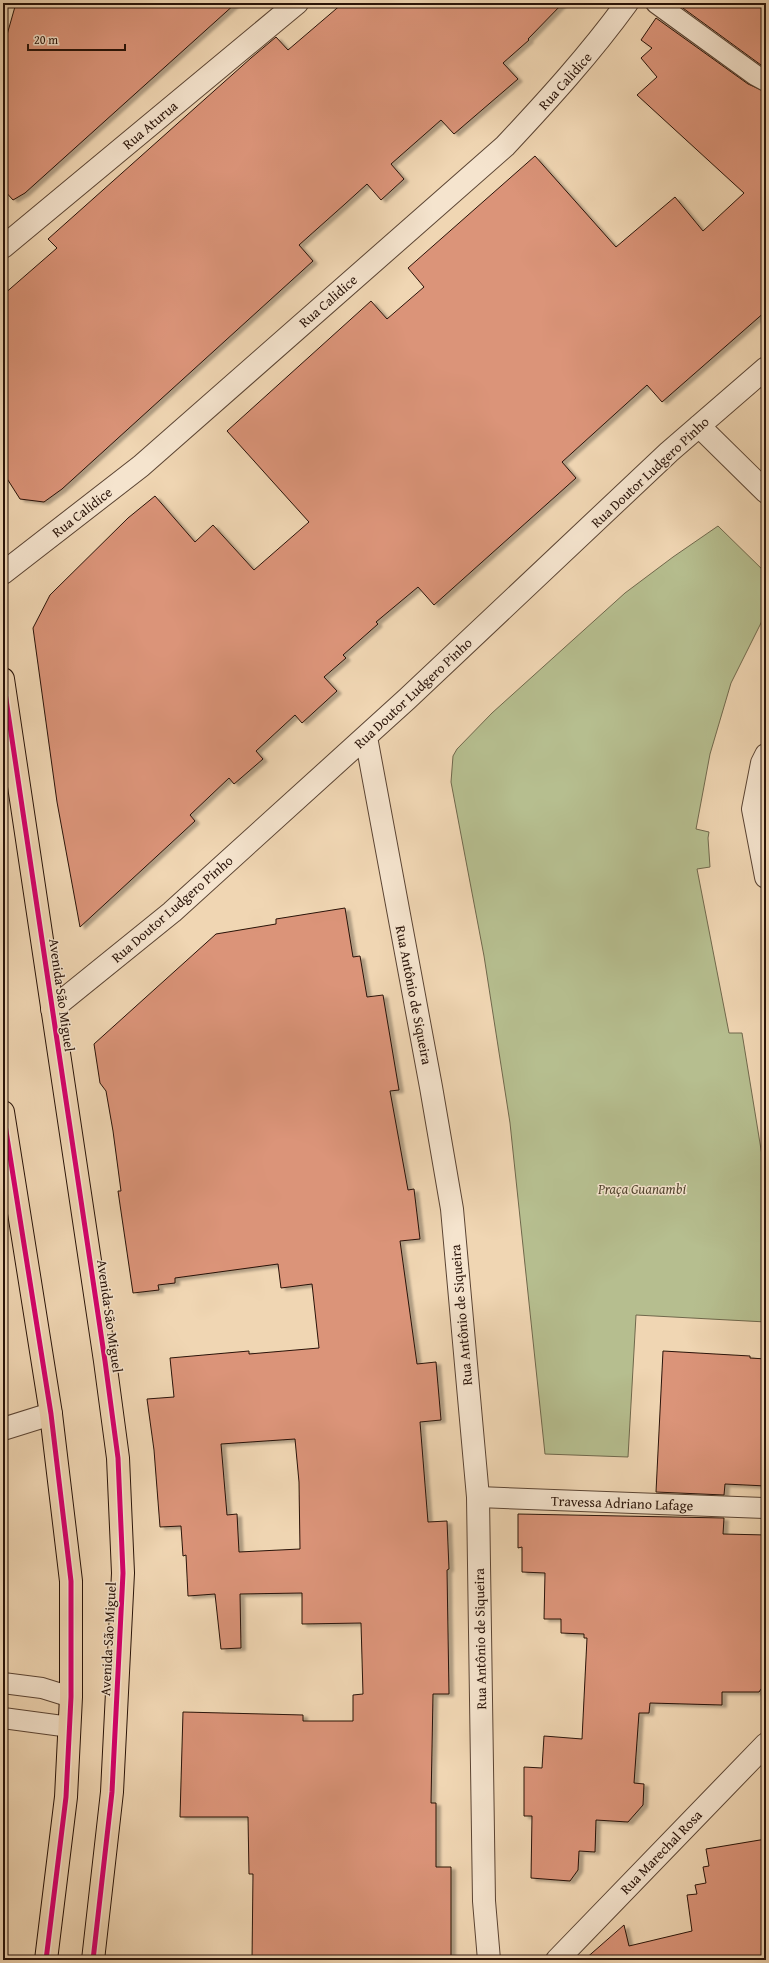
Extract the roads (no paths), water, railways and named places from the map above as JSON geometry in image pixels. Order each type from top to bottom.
[{"type":"main road","name":"Avenida São Miguel","points":[[3,679],[118,1458],[123,1573],[112,1792],[94,1960]]},
{"type":"main road","points":[[3,1112],[4,1134],[51,1414],[71,1580],[71,1697],[66,1797],[46,1960]]},
{"type":"street","name":"Rua Aturua","points":[[3,247],[297,3]]},
{"type":"street","name":"Rua Calidice","points":[[3,574],[141,466],[505,146],[556,92],[594,48],[627,3]]},
{"type":"street","name":"Rua Doutor Ludgero Pinho","points":[[52,1009],[172,912],[366,737],[699,426],[766,368]]},
{"type":"street","points":[[699,426],[766,492]]},
{"type":"street","name":"Rua Antônio de Siqueira","points":[[366,737],[430,1079],[452,1209],[478,1497],[484,1901],[489,1960]]},
{"type":"street","points":[[766,754],[762,763],[753,808],[766,877]]},
{"type":"street","points":[[3,1429],[51,1414]]},
{"type":"street","name":"Rua Marechal Rosa","points":[[557,1960],[766,1744]]},
{"type":"street","name":"Rua Antônio de Siqueira","points":[[476,1960],[484,1901]]},
{"type":"lane","points":[[656,3],[755,75],[766,81]]},
{"type":"lane","name":"Travessa Adriano Lafage","points":[[478,1497],[766,1508]]},
{"type":"lane","points":[[3,1683],[42,1688],[71,1697]]},
{"type":"lane","points":[[3,1718],[70,1727]]},
{"type":"park label","name":"Praça Guanambi","points":[[642,1189]]}]
